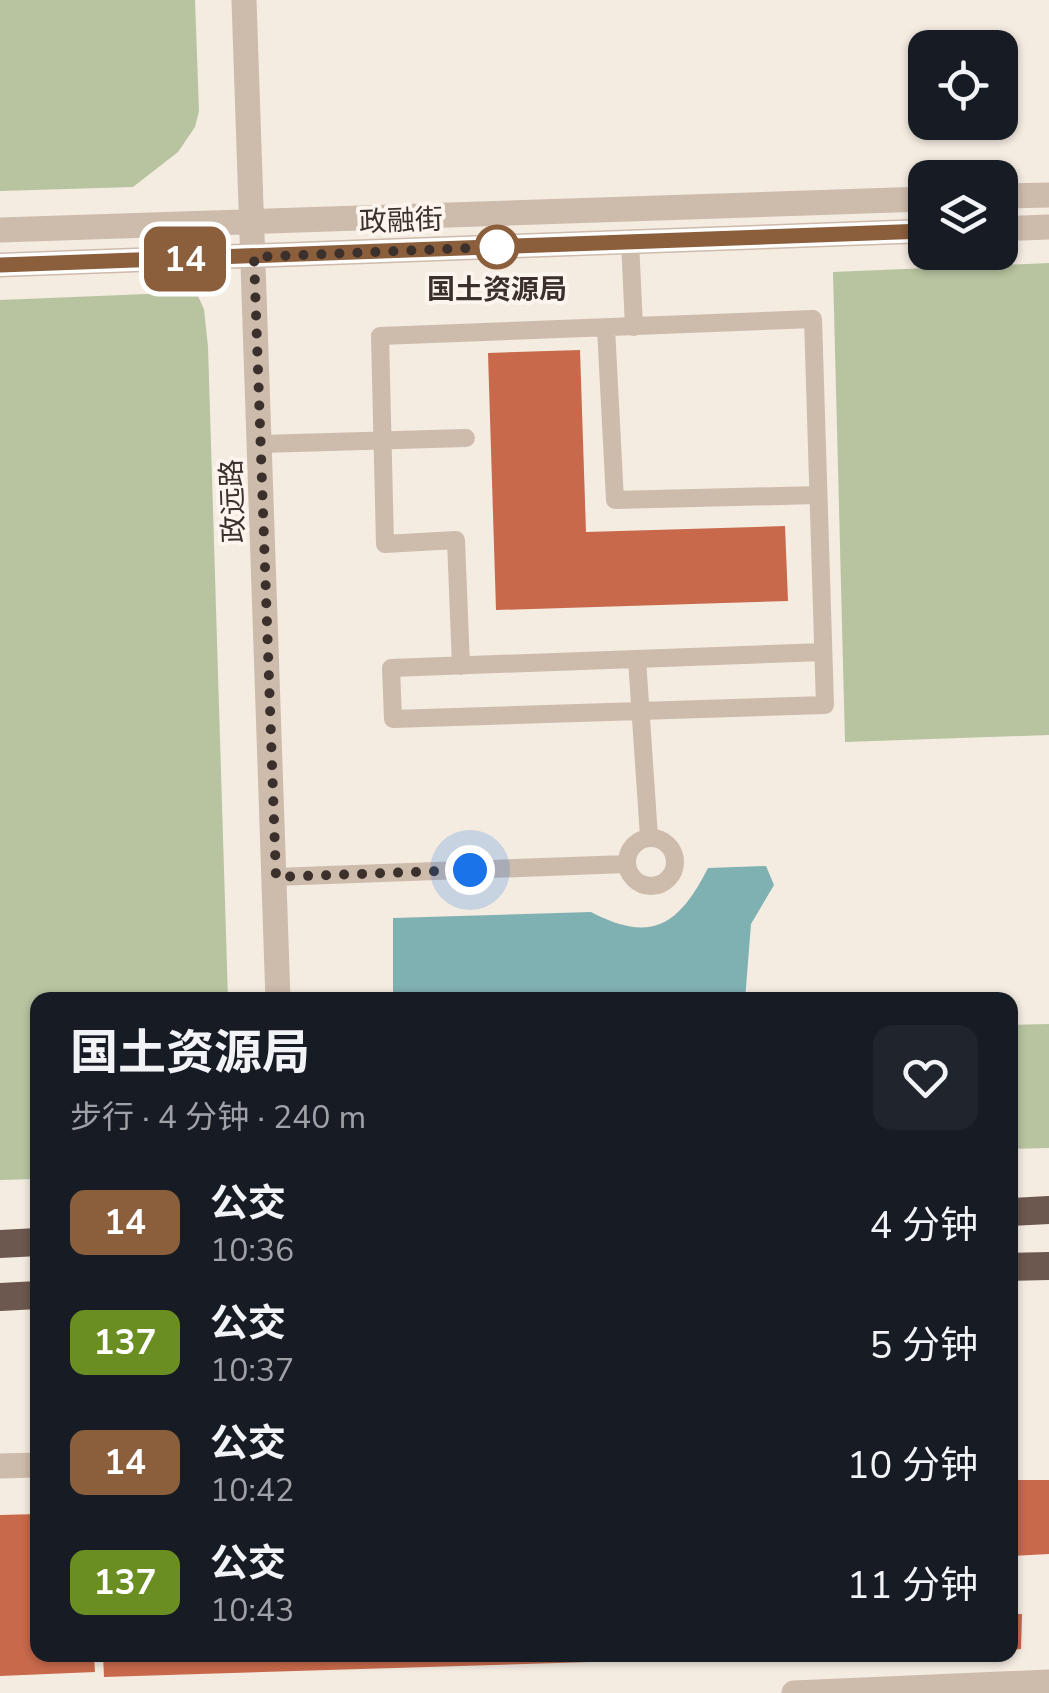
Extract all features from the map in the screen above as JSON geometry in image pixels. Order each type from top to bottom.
[{"type":"highway","points":[[1018,1212],[1049,1210]]},
{"type":"highway","points":[[0,1244],[30,1242]]},
{"type":"highway","points":[[1018,1267],[1049,1266]]},
{"type":"highway","points":[[0,1296],[30,1295]]},
{"type":"street","name":"政远路","points":[[244,0],[278,992]]},
{"type":"street","points":[[1018,195],[1049,194]]},
{"type":"street","name":"政融街","points":[[0,230],[908,200]]},
{"type":"street","points":[[1018,228],[1049,227]]},
{"type":"street","name":"政融街","points":[[0,265],[908,232]]},
{"type":"street","points":[[0,1466],[30,1465]]},
{"type":"street","points":[[794,1693],[1049,1682]]},
{"type":"lane","points":[[630,241],[634,327]]},
{"type":"lane","points":[[461,666],[456,540],[386,544],[380,336],[813,319],[824,652],[825,705],[393,719],[391,668],[461,666],[824,652]]},
{"type":"lane","points":[[606,328],[615,500],[818,495]]},
{"type":"lane","points":[[260,444],[466,438]]},
{"type":"lane","points":[[637,659],[649,837]]},
{"type":"lane","points":[[649,837],[667,843],[673,851],[674,869],[670,877],[655,886],[636,881],[626,864],[632,846],[649,837]]},
{"type":"lane","points":[[276,877],[626,864]]},
{"type":"green space","points":[[0,0],[195,0],[199,111],[195,127],[178,152],[133,187],[0,191]]},
{"type":"green space","points":[[1049,263],[1049,735],[845,742],[833,272],[1018,270],[1018,264]]},
{"type":"green space","points":[[196,292],[204,309],[228,992],[30,992],[30,1179],[0,1180],[0,300]]},
{"type":"green space","points":[[1049,1024],[1049,1148],[1018,1149],[1018,1025]]},
{"type":"water","points":[[766,866],[774,885],[751,924],[746,992],[393,992],[393,918],[591,912],[612,922],[647,927],[674,915],[708,868]]},
{"type":"building","points":[[580,350],[586,532],[785,526],[788,601],[496,610],[488,353]]},
{"type":"building","points":[[1018,1480],[1049,1480],[1049,1554],[1018,1556]]},
{"type":"building","points":[[30,1514],[30,1662],[94,1662],[95,1672],[0,1676],[0,1515]]},
{"type":"building","points":[[1018,1614],[1022,1614],[1018,1649]]},
{"type":"building","points":[[103,1662],[590,1662],[104,1677]]},
{"type":"bus line","name":"14","points":[[0,265],[908,232]]},
{"type":"place","name":"国土资源局","points":[[497,247]]},
{"type":"route","points":[[470,870],[276,877],[254,257],[497,247]]}]
